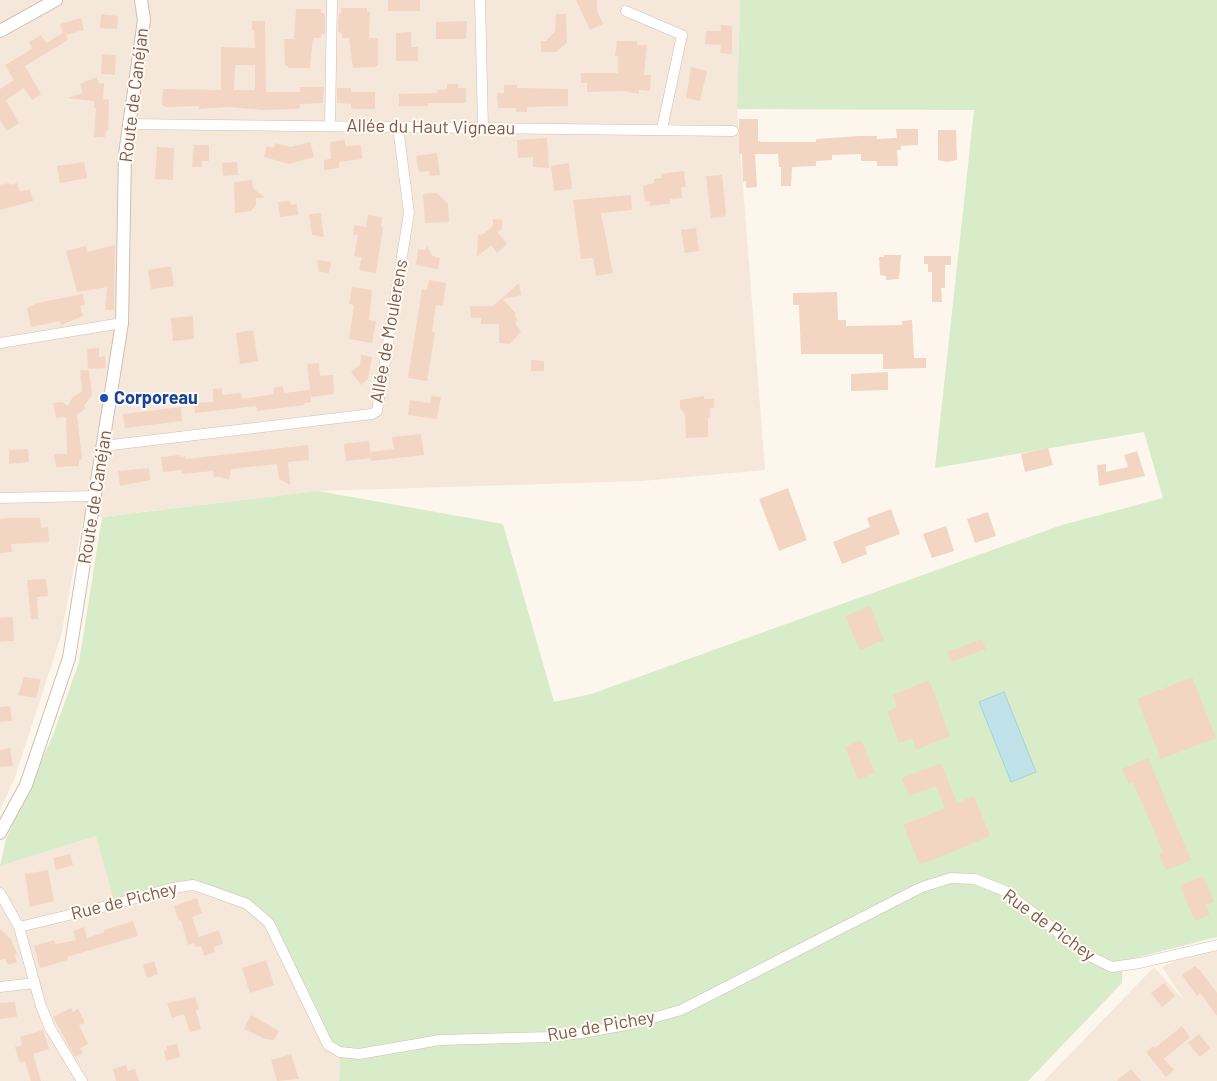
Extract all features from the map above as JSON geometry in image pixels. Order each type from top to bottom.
[{"type":"street","points":[[0,31],[56,0]]},
{"type":"street","name":"Route de Canéjan","points":[[0,833],[26,785],[70,658],[122,322],[125,154],[144,20],[141,0]]},
{"type":"street","points":[[330,126],[332,0]]},
{"type":"street","points":[[480,0],[483,128]]},
{"type":"street","points":[[626,11],[682,35],[662,129]]},
{"type":"street","name":"Allée du Haut Vigneau","points":[[128,124],[733,131]]},
{"type":"street","name":"Allée de Moulerens","points":[[103,446],[372,414],[377,410],[409,213],[398,127]]},
{"type":"street","points":[[0,343],[122,322]]},
{"type":"street","points":[[0,498],[96,496]]},
{"type":"street","name":"Rue de Pichey","points":[[19,927],[172,888],[193,886],[247,904],[269,923],[328,1045],[340,1052],[360,1054],[440,1040],[550,1036],[588,1032],[631,1024],[681,1010],[922,887],[951,878],[975,879],[1005,891],[1087,955],[1112,967],[1140,963],[1217,945]]},
{"type":"street","points":[[0,893],[19,927],[34,983],[50,1028],[82,1081]]},
{"type":"street","points":[[0,987],[34,983]]},
{"type":"shaded area","points":[[0,0],[740,0],[737,109],[765,470],[642,481],[318,491],[83,519],[61,636],[14,780],[0,810]]},
{"type":"shaded area","points":[[96,836],[193,885],[260,913],[340,1052],[339,1081],[0,1081],[0,866]]},
{"type":"shaded area","points":[[1217,950],[1217,1081],[1044,1081],[1154,967],[1185,1001],[1162,967],[1183,957]]},
{"type":"green space","points":[[740,0],[1217,0],[1217,937],[1123,961],[1122,983],[1028,1081],[339,1081],[340,1052],[328,1045],[260,913],[193,885],[115,904],[96,836],[0,866],[6,839],[53,735],[79,662],[102,517],[318,491],[503,524],[554,702],[591,694],[1062,525],[1163,498],[1144,432],[935,468],[974,110],[737,109]]},
{"type":"water","points":[[1004,692],[1036,772],[1011,782],[979,702]]},
{"type":"building","points":[[388,0],[420,0],[420,11],[388,11]]},
{"type":"building","points":[[576,0],[597,0],[597,11],[603,24],[590,30]]},
{"type":"building","points":[[341,8],[367,8],[367,12],[370,12],[369,38],[378,38],[378,65],[375,67],[353,68],[349,38],[342,38],[342,33],[338,32]]},
{"type":"building","points":[[296,9],[321,9],[321,13],[325,13],[325,34],[321,34],[321,38],[313,38],[310,68],[288,68],[288,66],[285,66],[284,39],[294,39]]},
{"type":"building","points":[[101,14],[118,16],[117,29],[100,28]]},
{"type":"building","points":[[556,14],[566,14],[567,42],[556,52],[541,52],[541,41],[546,41],[555,31]]},
{"type":"building","points":[[81,18],[84,30],[66,35],[68,40],[25,66],[41,94],[32,100],[24,88],[6,100],[19,123],[7,131],[0,120],[0,89],[14,80],[5,65],[32,49],[29,42],[41,35],[46,43],[63,33],[60,24]]},
{"type":"building","points":[[252,21],[265,21],[266,92],[300,92],[300,87],[324,87],[323,103],[300,104],[300,108],[296,109],[263,110],[229,107],[199,109],[199,106],[166,107],[162,105],[163,89],[221,90],[221,47],[255,48],[254,30],[252,30]],"holes":[[[235,65],[255,65],[255,90],[234,90]]]},
{"type":"building","points":[[467,21],[466,39],[436,39],[436,22]]},
{"type":"building","points":[[721,25],[732,26],[732,54],[720,53],[721,45],[705,44],[706,31],[721,31]]},
{"type":"building","points":[[411,32],[411,47],[418,47],[418,61],[396,61],[396,33]]},
{"type":"building","points":[[617,41],[637,41],[637,45],[647,45],[644,75],[651,75],[650,91],[639,90],[639,94],[624,91],[587,92],[587,83],[581,83],[581,73],[618,73],[618,56],[615,56]]},
{"type":"building","points":[[102,54],[116,55],[115,75],[101,74]]},
{"type":"building","points":[[691,67],[707,71],[700,101],[686,98]]},
{"type":"building","points":[[97,77],[99,84],[104,83],[103,99],[109,100],[108,131],[106,131],[105,137],[94,137],[96,108],[94,108],[94,101],[67,98],[83,93],[80,84]]},
{"type":"building","points":[[447,84],[458,84],[458,88],[466,88],[466,103],[428,103],[428,106],[399,106],[399,94],[437,93],[437,90],[447,89]]},
{"type":"building","points":[[504,85],[517,85],[517,88],[568,89],[568,106],[527,107],[527,112],[516,112],[516,108],[498,108],[497,93],[504,93]]},
{"type":"building","points":[[337,88],[351,88],[351,92],[375,92],[375,109],[355,109],[351,108],[351,104],[337,103]]},
{"type":"building","points":[[739,119],[758,119],[758,141],[762,142],[816,142],[816,139],[860,136],[877,136],[877,139],[897,138],[896,129],[918,129],[918,145],[901,146],[901,150],[897,150],[898,166],[877,166],[877,161],[861,161],[861,154],[832,155],[832,160],[816,161],[816,166],[792,167],[791,186],[781,186],[781,167],[779,167],[778,154],[755,154],[757,187],[746,188],[746,181],[743,182],[742,154],[739,154]]},
{"type":"building","points":[[938,130],[956,130],[957,160],[947,162],[938,160]]},
{"type":"building","points":[[547,138],[549,168],[533,167],[533,157],[518,158],[517,140]]},
{"type":"building","points":[[345,140],[345,146],[361,145],[362,159],[339,162],[339,168],[324,170],[324,160],[331,159],[330,142]]},
{"type":"building","points":[[310,142],[314,157],[289,164],[264,157],[267,146],[274,148],[275,143],[291,147]]},
{"type":"building","points":[[194,145],[209,145],[209,161],[202,161],[202,167],[192,167]]},
{"type":"building","points":[[157,147],[174,148],[173,180],[155,179]]},
{"type":"building","points":[[437,153],[440,175],[430,176],[429,171],[419,172],[416,156]]},
{"type":"building","points":[[84,162],[87,178],[60,183],[57,166]]},
{"type":"building","points":[[237,162],[238,175],[223,176],[222,163]]},
{"type":"building","points":[[569,163],[572,189],[554,191],[551,166]]},
{"type":"building","points":[[684,171],[686,187],[681,187],[682,198],[670,199],[670,204],[650,206],[649,201],[645,202],[643,186],[654,183],[654,179],[662,178],[661,174]]},
{"type":"building","points":[[722,175],[726,213],[724,217],[711,218],[706,176]]},
{"type":"building","points":[[252,180],[253,188],[265,198],[256,198],[256,205],[251,211],[235,213],[234,182]]},
{"type":"building","points":[[9,183],[10,185],[17,183],[20,192],[30,189],[33,201],[0,210],[0,185]]},
{"type":"building","points":[[437,193],[448,204],[449,222],[425,223],[423,194]]},
{"type":"building","points":[[631,195],[632,210],[601,213],[613,273],[596,276],[593,258],[581,259],[573,200]]},
{"type":"building","points":[[290,201],[291,205],[297,204],[298,215],[280,217],[278,202]]},
{"type":"building","points":[[321,213],[324,237],[312,235],[309,214]]},
{"type":"building","points":[[368,215],[382,217],[381,227],[383,227],[376,273],[359,270],[362,257],[354,256],[358,235],[353,234],[354,225],[366,227]]},
{"type":"building","points":[[493,219],[502,220],[502,229],[497,232],[507,244],[497,253],[491,245],[477,257],[478,234],[482,235],[493,226]]},
{"type":"building","points":[[696,228],[699,251],[685,253],[681,230]]},
{"type":"building","points":[[115,245],[114,310],[105,310],[107,287],[77,292],[66,251],[86,246],[87,252]]},
{"type":"building","points":[[427,246],[432,256],[440,258],[438,269],[416,265],[418,249],[425,250]]},
{"type":"building","points":[[884,255],[901,255],[899,279],[886,280],[886,276],[880,275],[879,257],[884,257]]},
{"type":"building","points":[[924,256],[951,256],[951,265],[945,265],[945,288],[941,288],[942,302],[932,302],[932,272],[928,272],[928,264],[924,264]]},
{"type":"building","points":[[317,260],[331,262],[329,273],[319,272]]},
{"type":"building","points":[[171,267],[174,286],[151,289],[148,270]]},
{"type":"building","points":[[429,280],[446,283],[443,306],[436,305],[432,332],[435,332],[427,381],[408,378],[422,289],[427,290]]},
{"type":"building","points":[[519,283],[521,295],[503,299],[516,314],[514,315],[518,320],[515,323],[521,332],[510,344],[499,343],[499,324],[481,324],[481,318],[471,318],[470,306],[493,306]]},
{"type":"building","points":[[352,287],[372,290],[369,320],[376,321],[372,343],[349,339],[354,305],[349,304]]},
{"type":"building","points":[[837,292],[838,320],[846,320],[846,326],[902,325],[902,321],[912,320],[914,358],[926,358],[926,368],[883,369],[883,354],[801,354],[799,305],[793,305],[793,293]]},
{"type":"building","points":[[83,294],[85,305],[80,306],[83,316],[61,325],[60,321],[31,327],[27,308],[37,303]]},
{"type":"building","points":[[193,316],[194,339],[173,341],[171,318]]},
{"type":"building","points":[[253,330],[258,361],[240,364],[236,333]]},
{"type":"building","points":[[99,348],[99,357],[105,356],[106,368],[88,369],[87,349]]},
{"type":"building","points":[[361,355],[372,357],[368,379],[361,385],[351,372],[360,365]]},
{"type":"building","points":[[531,360],[544,361],[544,371],[531,371]]},
{"type":"building","points":[[319,363],[320,376],[333,375],[334,394],[311,397],[307,364]]},
{"type":"building","points":[[80,370],[89,370],[92,395],[84,406],[86,408],[77,415],[82,459],[79,460],[79,466],[56,467],[54,454],[67,454],[66,417],[56,418],[53,403],[62,402],[68,406],[72,398],[82,391]]},
{"type":"building","points":[[888,372],[888,390],[851,391],[851,374]]},
{"type":"building","points":[[283,386],[284,393],[310,390],[311,402],[304,403],[304,405],[257,411],[256,406],[195,413],[194,403],[213,402],[213,389],[222,388],[222,395],[241,393],[242,399],[274,394],[273,388]]},
{"type":"building","points":[[431,396],[441,397],[437,419],[408,415],[410,400],[430,403]]},
{"type":"building","points":[[704,396],[704,399],[714,399],[714,408],[710,408],[710,417],[708,417],[708,437],[686,438],[685,414],[680,408],[680,400]]},
{"type":"building","points":[[181,407],[182,421],[125,428],[123,414]]},
{"type":"building","points":[[421,434],[424,455],[371,461],[370,452],[394,449],[392,437]]},
{"type":"building","points":[[369,441],[371,458],[346,461],[344,444]]},
{"type":"building","points":[[308,445],[309,460],[288,462],[290,485],[279,479],[277,464],[231,469],[229,480],[214,477],[213,471],[182,474],[182,470],[163,472],[161,457],[180,455],[180,457],[186,456],[186,459]]},
{"type":"building","points":[[1048,448],[1053,465],[1025,472],[1021,454]]},
{"type":"building","points":[[28,449],[29,462],[9,464],[9,450]]},
{"type":"building","points":[[1137,451],[1145,476],[1099,486],[1097,465],[1106,464],[1106,472],[1128,467],[1124,455]]},
{"type":"building","points":[[149,468],[150,480],[120,486],[118,471]]},
{"type":"building","points":[[788,488],[807,540],[779,551],[759,499]]},
{"type":"building","points":[[891,509],[900,534],[865,547],[867,554],[842,564],[833,542],[870,527],[867,518]]},
{"type":"building","points":[[988,512],[996,536],[975,543],[967,519]]},
{"type":"building","points":[[40,518],[41,528],[48,527],[49,542],[11,544],[12,552],[0,553],[0,519]]},
{"type":"building","points":[[946,526],[954,551],[932,558],[923,534]]},
{"type":"building","points":[[46,579],[48,596],[37,597],[38,619],[31,619],[27,580]]},
{"type":"building","points":[[870,606],[884,640],[860,650],[845,616]]},
{"type":"building","points":[[13,617],[14,641],[0,642],[0,618]]},
{"type":"building","points":[[982,639],[986,649],[951,662],[947,652]]},
{"type":"building","points":[[24,677],[41,679],[36,698],[18,695]]},
{"type":"building","points":[[1192,677],[1216,738],[1161,759],[1137,699]]},
{"type":"building","points":[[929,680],[950,736],[916,750],[912,738],[899,743],[887,711],[897,707],[893,695]]},
{"type":"building","points":[[10,706],[12,721],[0,722],[0,707]]},
{"type":"building","points":[[861,740],[875,773],[858,780],[845,747]]},
{"type":"building","points":[[10,748],[13,766],[0,767],[0,750]]},
{"type":"building","points":[[1148,758],[1191,860],[1166,870],[1159,854],[1163,852],[1133,782],[1129,784],[1122,769]]},
{"type":"building","points":[[941,763],[957,803],[974,796],[990,836],[920,865],[903,825],[945,808],[936,786],[909,796],[902,778]]},
{"type":"building","points":[[70,854],[73,865],[56,870],[53,858]]},
{"type":"building","points":[[48,870],[54,901],[30,907],[25,874]]},
{"type":"building","points":[[1203,876],[1214,902],[1206,905],[1210,914],[1195,921],[1180,886]]},
{"type":"building","points":[[197,898],[202,913],[192,917],[199,937],[219,930],[223,944],[214,947],[215,952],[204,956],[201,946],[195,947],[194,943],[188,945],[181,920],[179,921],[174,906]]},
{"type":"building","points":[[133,921],[138,936],[67,957],[68,960],[40,968],[34,946],[54,940],[56,944],[76,940],[73,931],[84,927],[87,938],[105,932],[104,930]]},
{"type":"building","points":[[0,929],[11,939],[17,954],[15,955],[17,962],[8,965],[5,959],[0,960]]},
{"type":"building","points":[[266,960],[274,985],[250,993],[242,968]]},
{"type":"building","points":[[154,961],[158,974],[147,978],[143,965]]},
{"type":"building","points":[[1195,966],[1217,993],[1217,1016],[1200,993],[1197,996],[1182,975]]},
{"type":"building","points":[[1164,983],[1175,996],[1162,1007],[1151,993]]},
{"type":"building","points":[[195,997],[199,1009],[196,1010],[201,1029],[190,1032],[184,1014],[172,1018],[167,1003]]},
{"type":"building","points":[[15,1002],[17,1017],[0,1019],[0,1003]]},
{"type":"building","points":[[71,1008],[73,1012],[78,1009],[85,1023],[79,1025],[88,1044],[80,1048],[83,1053],[75,1057],[53,1017]]},
{"type":"building","points":[[251,1015],[279,1031],[274,1040],[265,1039],[244,1029]]},
{"type":"building","points":[[1182,1026],[1190,1037],[1164,1059],[1174,1070],[1166,1077],[1146,1052],[1153,1046],[1155,1048]]},
{"type":"building","points":[[43,1030],[49,1049],[33,1054],[41,1081],[31,1081],[25,1062],[20,1063],[15,1047],[22,1045],[20,1037]]},
{"type":"building","points":[[1199,1034],[1210,1048],[1200,1057],[1188,1043]]},
{"type":"building","points":[[177,1044],[180,1057],[166,1061],[164,1051],[167,1050],[166,1046]]},
{"type":"building","points":[[291,1054],[299,1079],[277,1081],[271,1060]]},
{"type":"building","points":[[126,1065],[128,1071],[135,1069],[139,1081],[116,1081],[113,1069]]},
{"type":"building","points":[[1131,1069],[1141,1081],[1117,1081]]},
{"type":"place","name":"Corporeau","points":[[104,398]]}]
